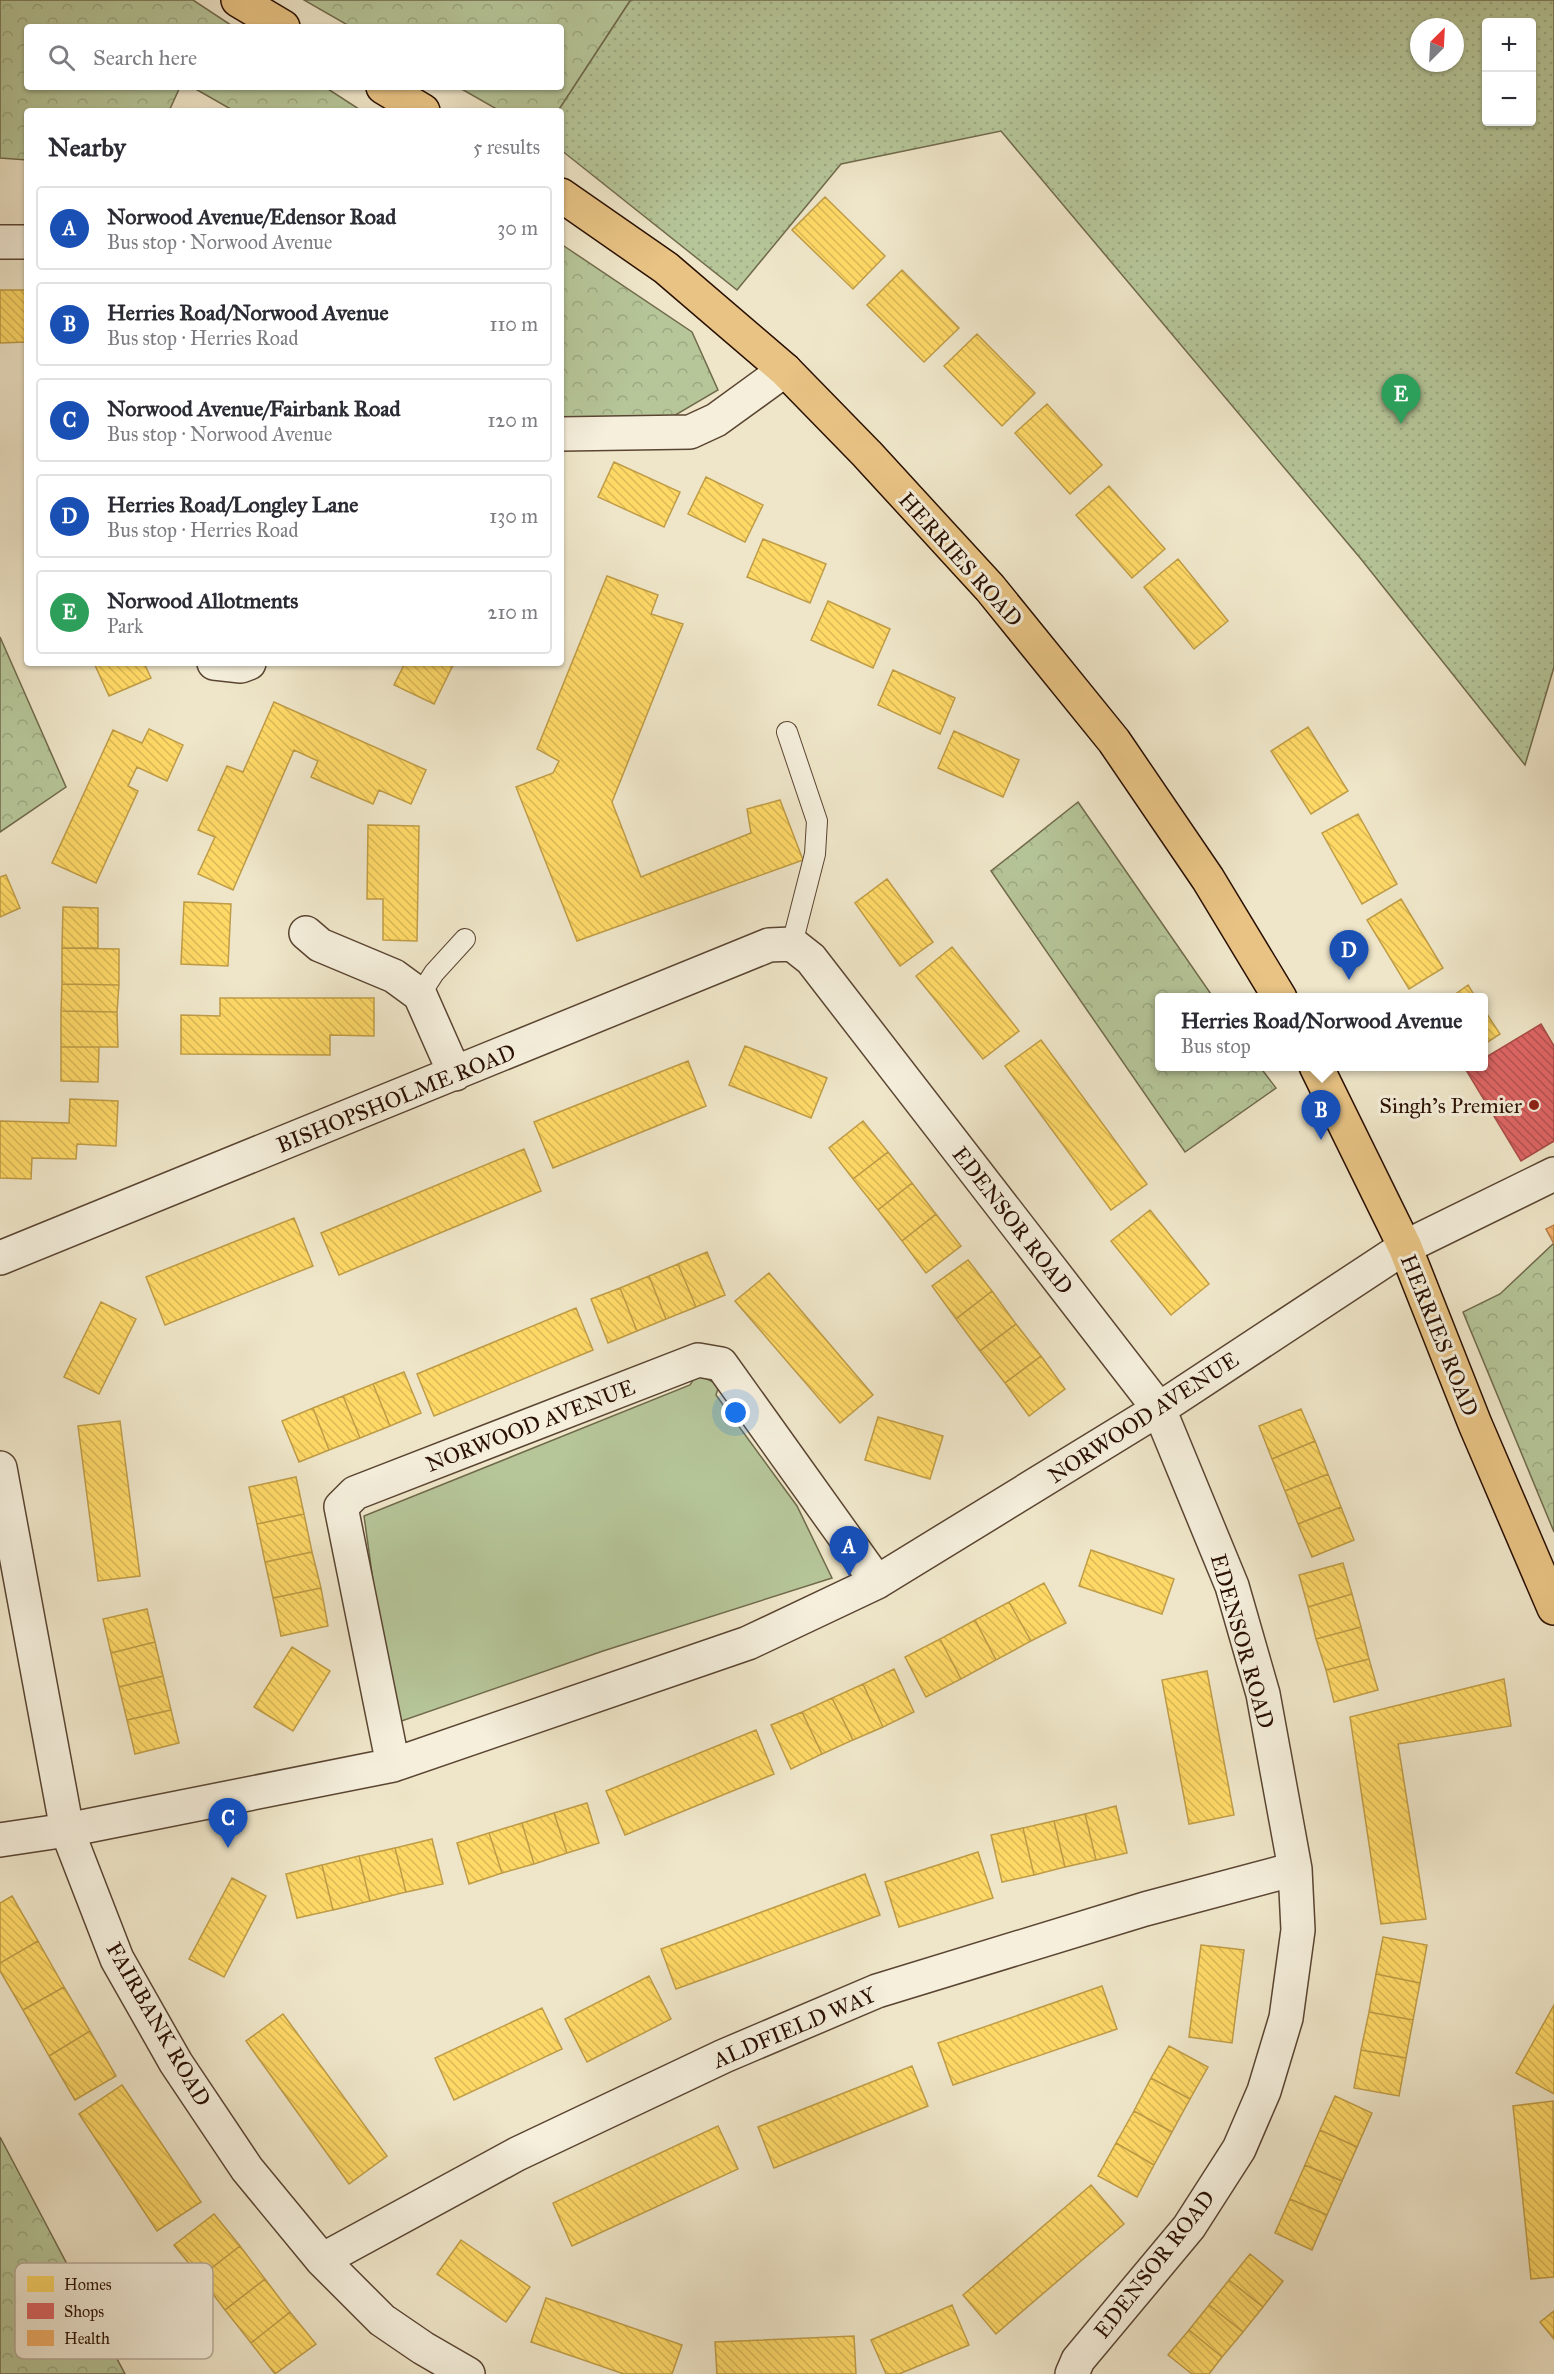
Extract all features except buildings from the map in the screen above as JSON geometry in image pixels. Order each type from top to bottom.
[{"type":"main road","points":[[238,0],[278,24]]},
{"type":"main road","points":[[389,90],[418,108]]},
{"type":"main road","name":"HERRIES ROAD","points":[[564,197],[666,268],[785,370],[867,454],[990,588],[1114,741],[1208,879],[1277,993]]},
{"type":"main road","name":"HERRIES ROAD","points":[[1318,1071],[1405,1247],[1475,1424],[1554,1608]]},
{"type":"street","points":[[0,242],[24,242]]},
{"type":"street","points":[[564,434],[690,432],[716,420],[785,370]]},
{"type":"street","points":[[306,933],[320,945],[394,976],[420,995],[454,1074]]},
{"type":"street","name":"BISHOPSHOLME ROAD","points":[[0,1258],[769,945],[792,945]]},
{"type":"street","name":"EDENSOR ROAD","points":[[792,945],[811,959],[1159,1409],[1232,1586],[1263,1694],[1295,1869],[1298,1930],[1286,2018],[1264,2091],[1239,2149],[1189,2227],[1078,2360],[1072,2374]]},
{"type":"street","name":"NORWOOD AVENUE","points":[[0,1840],[67,1830],[393,1765],[748,1643],[877,1582],[1159,1409],[1405,1247],[1554,1174]]},
{"type":"street","name":"NORWOOD AVENUE","points":[[393,1765],[341,1507],[355,1493],[698,1360],[721,1364],[877,1582]]},
{"type":"street","name":"FAIRBANK ROAD","points":[[0,1468],[67,1830],[117,1959],[176,2062],[247,2169],[322,2260],[382,2320],[423,2348],[468,2374]]},
{"type":"street","name":"ALDFIELD WAY","points":[[322,2260],[517,2154],[724,2056],[877,1991],[1145,1909],[1295,1869]]},
{"type":"lane","points":[[787,732],[817,821],[815,854],[792,945]]},
{"type":"lane","points":[[420,995],[434,973],[465,939]]},
{"type":"green space","points":[[0,0],[193,0],[229,24],[24,24],[24,90],[179,90],[170,108],[24,108],[24,160],[0,158]]},
{"type":"green space","points":[[304,0],[633,0],[630,1],[560,108],[495,108],[463,90],[564,90],[564,24],[346,24]]},
{"type":"green space","points":[[633,0],[1554,0],[1554,667],[1525,765],[1361,559],[1001,131],[841,164],[737,290],[564,152],[564,108],[560,108],[630,1]]},
{"type":"green space","points":[[197,90],[330,90],[357,108],[229,108]]},
{"type":"green space","points":[[564,246],[692,332],[718,390],[672,417],[564,426]]},
{"type":"green space","points":[[0,637],[66,787],[0,832]]},
{"type":"green space","points":[[1078,802],[1210,993],[1155,993],[1155,1071],[1263,1071],[1276,1088],[1185,1152],[991,871]]},
{"type":"green space","points":[[1554,1243],[1554,1532],[1463,1312],[1500,1294]]},
{"type":"green space","points":[[697,1374],[719,1385],[716,1395],[797,1506],[832,1578],[603,1651],[393,1724],[364,1516],[690,1385]]},
{"type":"green space","points":[[0,2137],[66,2263],[15,2263],[15,2359],[117,2359],[125,2374],[0,2374]]},
{"type":"place","name":"Norwood Allotments","points":[[1401,424]]},
{"type":"place","name":"Herries Road/Longley Lane","points":[[1349,980]]},
{"type":"place","name":"Singh's Premier","points":[[1534,1105]]},
{"type":"place","name":"Herries Road/Norwood Avenue","points":[[1321,1140]]},
{"type":"place","name":"Norwood Avenue/Edensor Road","points":[[849,1576]]},
{"type":"place","name":"Norwood Avenue/Fairbank Road","points":[[228,1848]]}]
